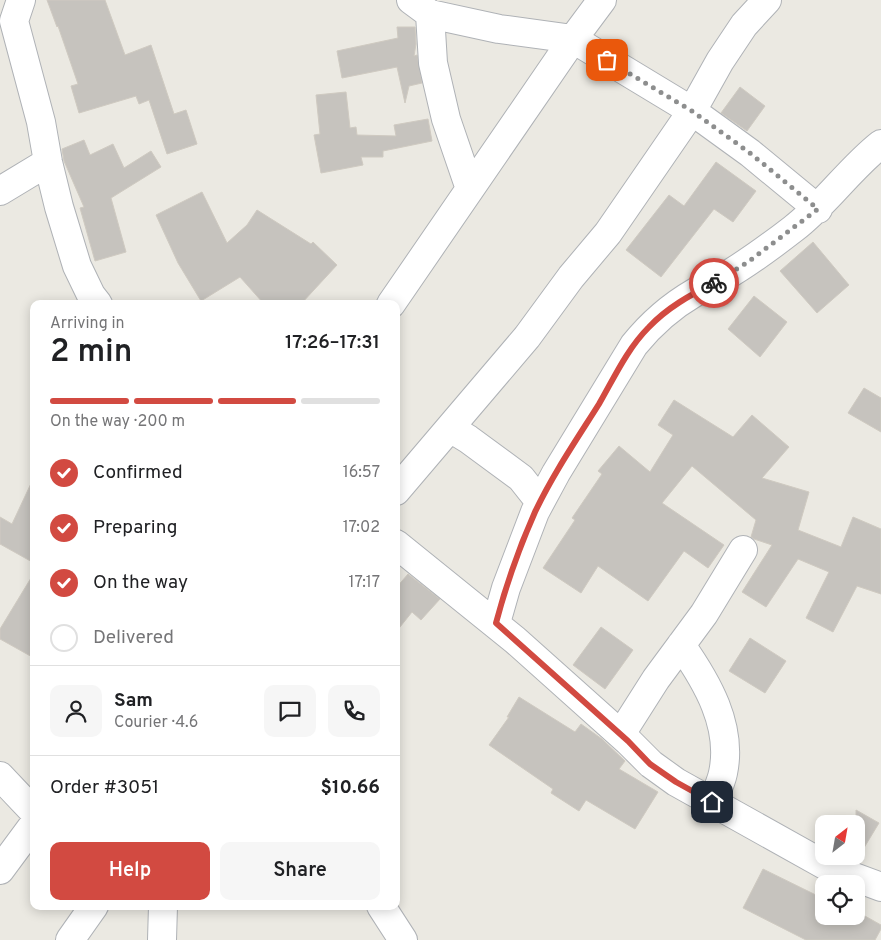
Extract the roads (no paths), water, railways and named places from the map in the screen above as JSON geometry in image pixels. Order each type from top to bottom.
[{"type":"street","points":[[21,0],[14,21],[41,122],[59,207],[77,266],[95,300]]},
{"type":"street","points":[[394,300],[573,39],[602,0]]},
{"type":"street","points":[[400,486],[527,337],[571,277],[608,233],[692,111],[744,25],[767,0]]},
{"type":"street","points":[[470,189],[446,119],[421,7],[499,29],[573,39],[692,111],[750,153],[818,209]]},
{"type":"street","points":[[496,623],[519,550],[540,502],[622,363],[647,329],[665,312],[748,262],[818,209],[852,170],[881,144]]},
{"type":"street","points":[[0,191],[48,162]]},
{"type":"street","points":[[450,428],[521,478],[540,502]]},
{"type":"street","points":[[400,547],[496,623],[621,734],[650,764],[676,782],[830,868],[881,887]]},
{"type":"street","points":[[621,734],[656,679],[704,614],[743,550]]},
{"type":"street","points":[[681,645],[695,664],[718,709],[723,731],[725,757],[723,774],[712,802]]},
{"type":"street","points":[[0,776],[30,808]]},
{"type":"street","points":[[0,870],[30,829]]},
{"type":"street","points":[[70,940],[91,910]]},
{"type":"street","points":[[162,940],[163,910]]},
{"type":"street","points":[[384,910],[403,940]]}]
